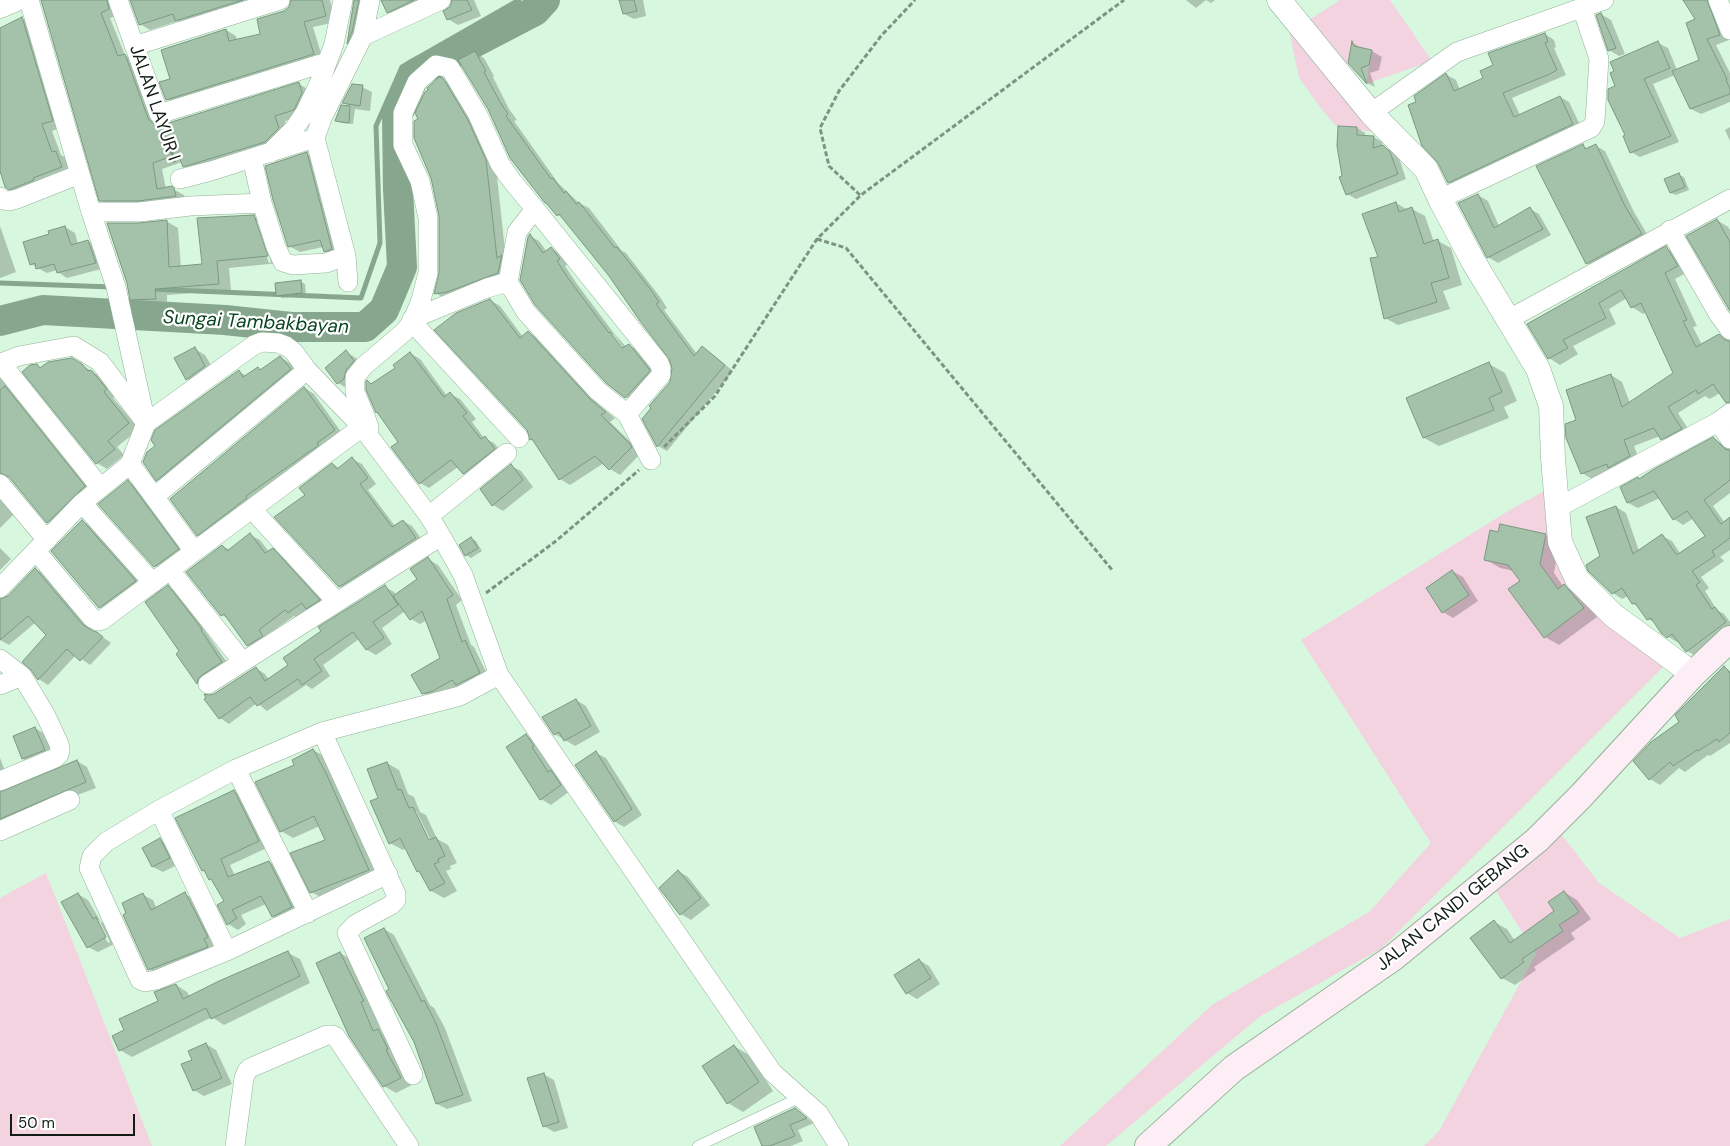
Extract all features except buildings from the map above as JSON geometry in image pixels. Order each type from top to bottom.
[{"type":"main road","name":"JALAN CANDI GEBANG","points":[[1148,1146],[1234,1068],[1394,957],[1537,840],[1588,789],[1693,674],[1730,639]]},
{"type":"street","points":[[0,6],[14,0]]},
{"type":"street","points":[[29,0],[91,212],[116,287],[146,423]]},
{"type":"street","name":"JALAN LAYUR I","points":[[118,0],[159,114]]},
{"type":"street","points":[[134,46],[280,0]]},
{"type":"street","points":[[261,155],[294,129],[305,113],[334,44],[343,0]]},
{"type":"street","points":[[348,282],[346,256],[315,138],[322,118],[363,36],[370,0]]},
{"type":"street","points":[[363,36],[441,0]]},
{"type":"street","points":[[1280,0],[1371,113],[1426,169],[1473,260],[1538,369],[1551,406],[1560,542],[1577,579],[1613,615],[1693,674]]},
{"type":"street","points":[[1371,113],[1457,52],[1604,0]]},
{"type":"street","points":[[1718,0],[1730,30]]},
{"type":"street","points":[[1440,199],[1591,128],[1594,121],[1599,59],[1582,8]]},
{"type":"street","points":[[159,114],[327,62]]},
{"type":"street","points":[[0,484],[92,618],[98,621],[102,620],[194,551],[365,431],[369,427],[355,392],[355,377],[364,366],[404,332],[412,321],[421,300],[428,273],[428,218],[420,180],[403,145],[403,113],[417,82],[436,65],[450,68],[478,115],[500,164],[512,181],[659,363],[661,375],[627,414]]},
{"type":"street","points":[[180,179],[315,138]]},
{"type":"street","points":[[261,155],[262,203],[280,257],[288,264],[326,263],[346,256]]},
{"type":"street","points":[[0,197],[3,200],[9,201],[17,199],[80,174]]},
{"type":"street","points":[[1509,319],[1730,199]]},
{"type":"street","points":[[91,212],[139,212],[190,206],[262,203]]},
{"type":"street","points":[[535,209],[517,232],[508,282],[526,312],[598,392],[627,414],[651,460]]},
{"type":"street","points":[[1670,230],[1719,315],[1730,330]]},
{"type":"street","points":[[412,321],[487,288],[508,282]]},
{"type":"street","points":[[412,321],[518,438]]},
{"type":"street","points":[[0,588],[82,503],[130,464],[146,423],[254,345],[262,342],[286,346],[294,352],[307,370],[365,431],[442,536],[463,575],[500,675],[772,1072],[819,1114],[839,1146]]},
{"type":"street","points":[[100,487],[0,363],[19,356],[74,346],[100,362],[146,423]]},
{"type":"street","points":[[154,497],[307,370]]},
{"type":"street","points":[[1557,508],[1724,417],[1730,439]]},
{"type":"street","points":[[428,516],[507,453]]},
{"type":"street","points":[[130,464],[194,551]]},
{"type":"street","points":[[82,503],[153,582]]},
{"type":"street","points":[[259,517],[338,602]]},
{"type":"street","points":[[208,684],[442,536]]},
{"type":"street","points":[[177,579],[242,661]]},
{"type":"street","points":[[0,659],[22,676],[45,714],[60,750],[55,758],[0,782]]},
{"type":"street","points":[[388,874],[227,951],[156,980],[145,982],[140,980],[89,868],[92,856],[106,842],[159,810],[236,769],[322,732],[460,696],[500,675]]},
{"type":"street","points":[[0,685],[22,676]]},
{"type":"street","points":[[322,732],[396,894],[396,900],[391,905],[356,924],[347,933],[413,1075]]},
{"type":"street","points":[[236,769],[308,913]]},
{"type":"street","points":[[0,831],[70,800]]},
{"type":"street","points":[[159,810],[227,951]]},
{"type":"street","points":[[235,1146],[244,1078],[247,1071],[250,1068],[332,1035],[336,1037],[409,1146]]},
{"type":"lane","points":[[698,1146],[801,1097]]},
{"type":"path","points":[[861,195],[829,166],[820,128],[839,92],[881,36],[915,0]]},
{"type":"path","points":[[474,603],[556,541],[651,460],[715,396],[817,239],[861,195],[1124,0]]},
{"type":"path","name":"JALAN LAYUR I","points":[[159,114],[180,179]]},
{"type":"path","points":[[817,239],[846,248],[1113,572]]},
{"type":"shaded area","points":[[1340,0],[1390,0],[1432,61],[1366,84],[1372,50],[1351,46],[1344,79],[1306,22]]},
{"type":"shaded area","points":[[1287,20],[1355,98],[1372,132],[1335,125],[1323,111],[1299,78]]},
{"type":"shaded area","points":[[1545,491],[1548,534],[1668,662],[1382,948],[1259,1017],[1106,1146],[1060,1146],[1212,1005],[1369,912],[1431,843],[1301,640],[1513,508]]},
{"type":"shaded area","points":[[1555,826],[1599,883],[1680,938],[1730,919],[1730,1146],[1424,1146],[1439,1131],[1536,954],[1496,891]]},
{"type":"shaded area","points":[[46,873],[152,1146],[0,1146],[0,898]]},
{"type":"waterway","points":[[150,289],[361,298],[380,243],[376,126],[402,67],[519,0]]},
{"type":"waterway","name":"Sungai Tambakbayan","points":[[0,321],[43,310],[225,320],[291,327],[365,327],[384,310],[402,267],[397,116],[416,73],[535,11],[545,0]]},
{"type":"waterway","points":[[0,283],[112,287]]}]
